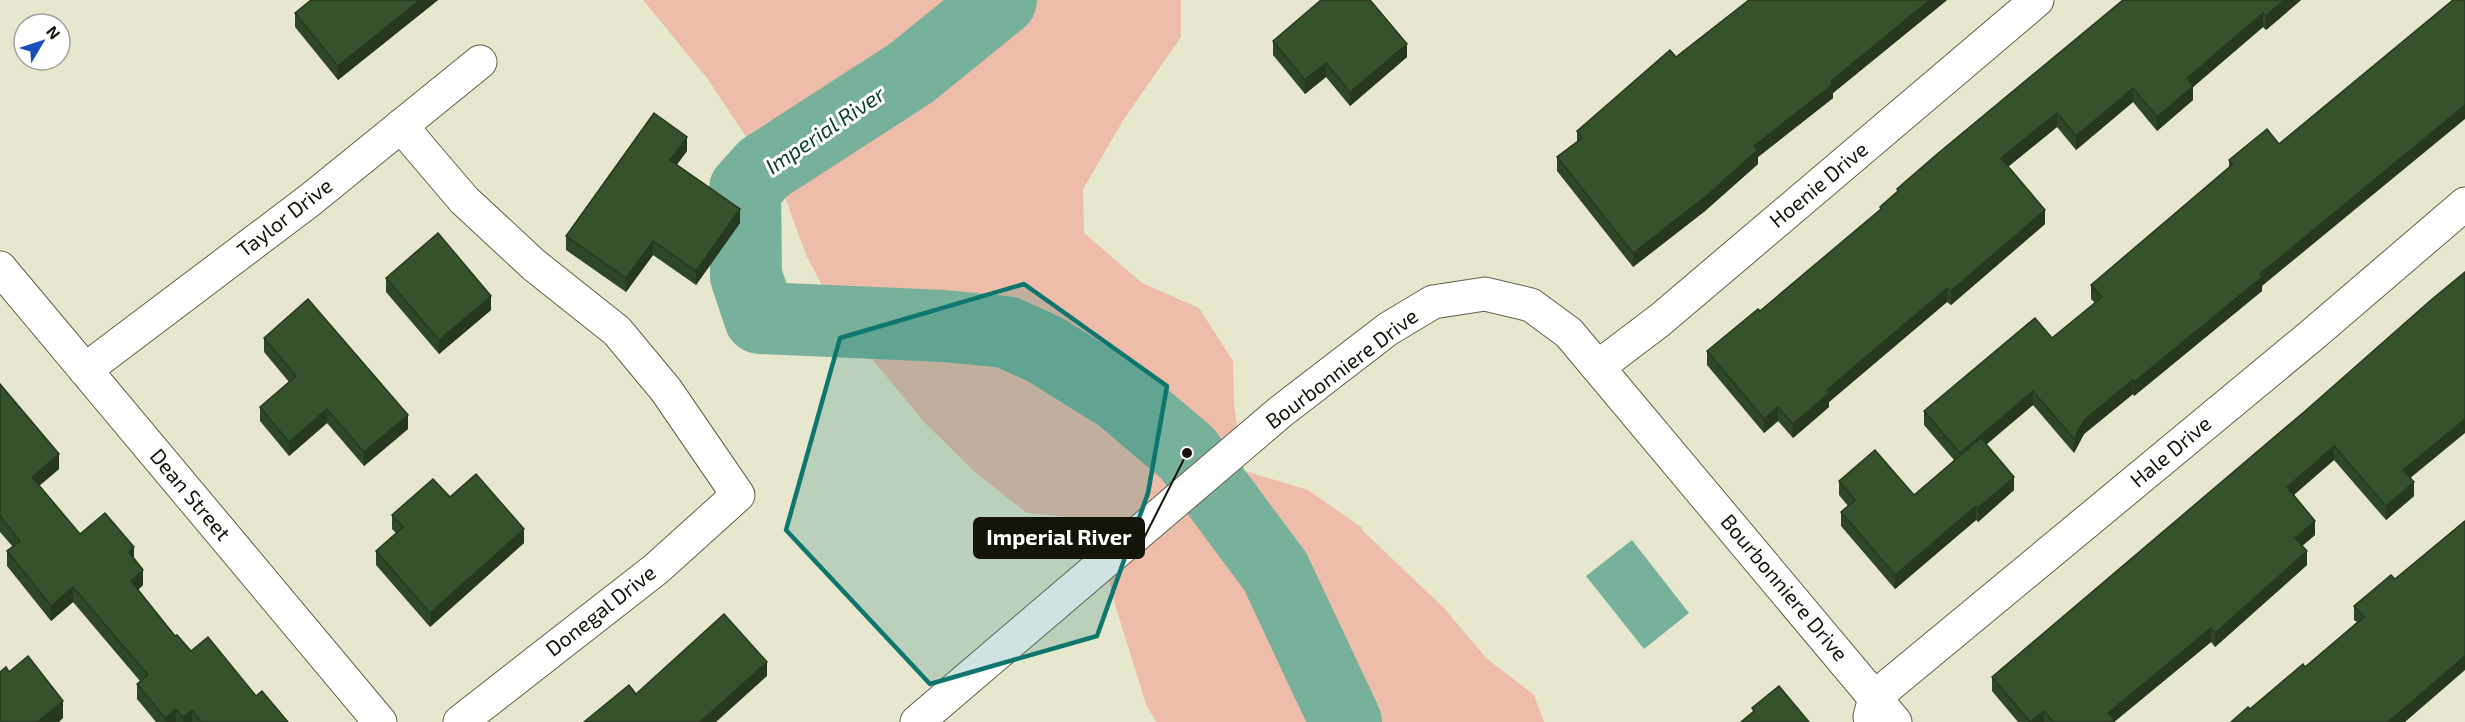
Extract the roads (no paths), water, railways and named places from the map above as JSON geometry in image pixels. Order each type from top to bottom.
[{"type":"street","name":"Hoenie Drive","points":[[1598,367],[1660,320],[2037,0]]},
{"type":"street","name":"Taylor Drive","points":[[85,370],[310,200],[480,62]]},
{"type":"street","name":"Donegal Drive","points":[[401,126],[464,200],[534,265],[616,331],[666,390],[738,495],[656,569],[460,722]]},
{"type":"street","name":"Hale Drive","points":[[1872,710],[2465,204]]},
{"type":"street","name":"Dean Street","points":[[0,268],[380,722]]},
{"type":"street","name":"Bourbonniere Drive","points":[[917,722],[1280,413],[1388,329],[1433,302],[1485,294],[1531,305],[1569,333],[1872,710],[1895,722]]},
{"type":"waterway","name":"Imperial River","points":[[1001,0],[911,73],[764,168],[745,189],[746,276],[760,318],[944,326],[1006,332],[1044,349],[1121,397],[1187,453],[1275,571],[1346,722]]},
{"type":"place","name":"Imperial River","points":[[1187,453]]}]
